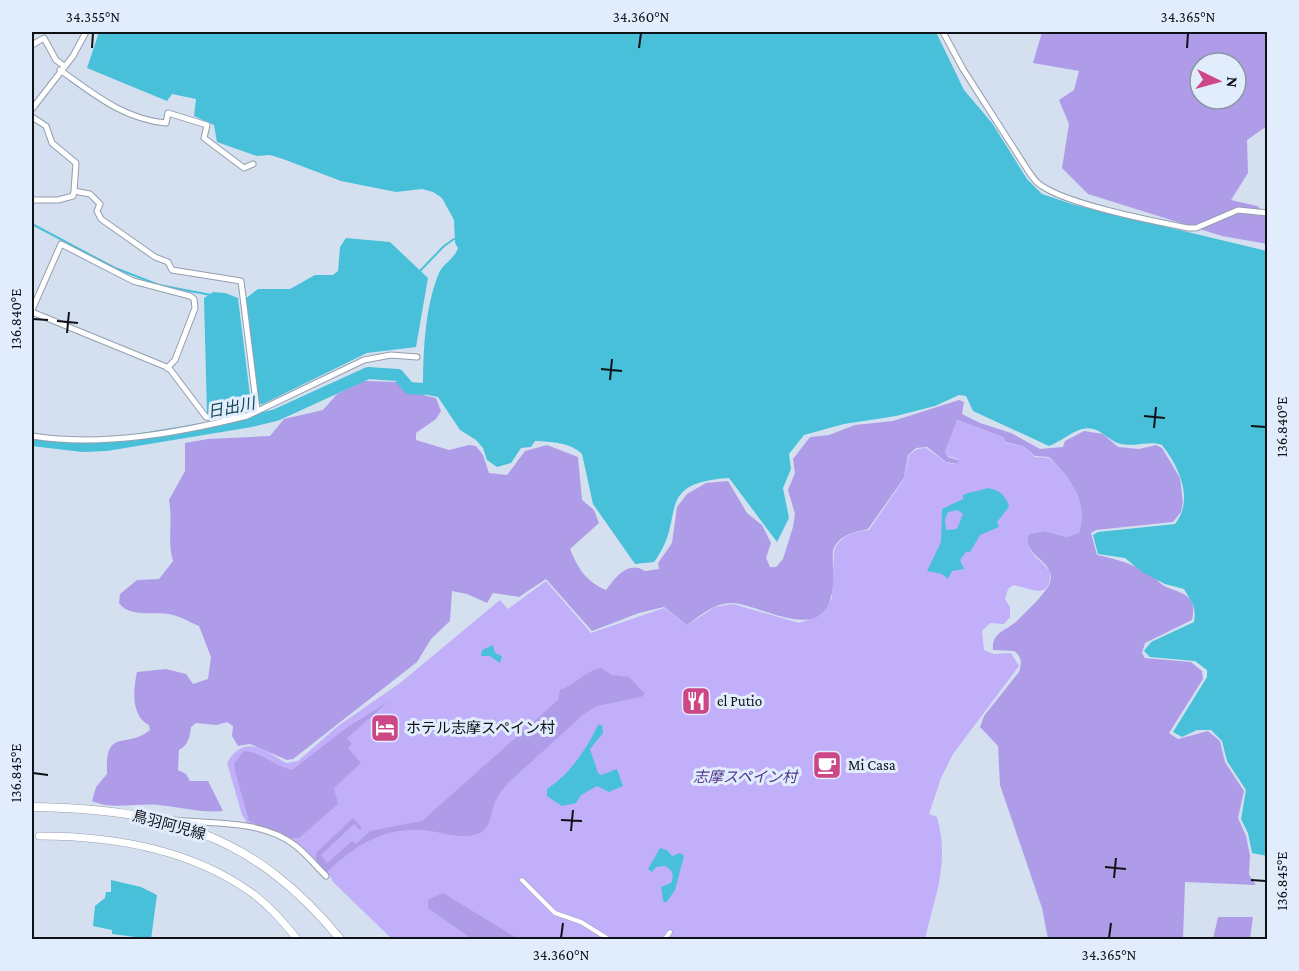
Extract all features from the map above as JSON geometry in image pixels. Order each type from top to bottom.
[{"type":"main road","name":"鳥羽阿児線","points":[[32,807],[146,815],[193,829],[252,858],[312,907],[341,939]]},
{"type":"street","points":[[32,109],[73,56],[86,32]]},
{"type":"street","points":[[944,32],[963,69],[1027,169],[1035,181],[1045,188],[1079,200],[1188,228],[1196,228],[1238,210],[1268,213]]},
{"type":"street","points":[[32,45],[44,38],[62,68],[114,108],[137,118],[166,123],[168,113],[207,125],[204,138],[244,168],[254,164]]},
{"type":"street","points":[[32,117],[46,126],[52,142],[76,163],[73,196],[58,200],[32,200]]},
{"type":"street","points":[[74,191],[95,198],[100,204],[97,211],[101,219],[155,257],[168,262],[172,270],[241,281],[257,410]]},
{"type":"street","points":[[167,368],[175,360],[195,308],[194,299],[133,280],[61,244],[32,311],[167,368],[206,417],[220,418],[257,410]]},
{"type":"street","points":[[32,436],[65,440],[108,440],[227,421],[257,410],[364,360],[391,355],[417,357]]},
{"type":"street","points":[[146,815],[200,824],[246,825],[264,830],[295,846],[326,876]]},
{"type":"street","points":[[32,832],[39,836],[126,843],[188,859],[251,892],[298,939]]},
{"type":"street","points":[[522,880],[555,913],[581,922],[610,939]]},
{"type":"street","points":[[664,939],[670,932]]},
{"type":"green space","name":"志摩スペイン村","points":[[956,420],[1003,437],[1005,443],[1023,446],[1035,457],[1049,458],[1076,491],[1081,510],[1081,521],[1079,533],[1067,537],[1044,531],[1029,534],[1030,550],[1050,572],[1047,587],[1038,591],[1013,585],[1008,589],[1005,599],[1010,607],[1010,617],[1004,624],[990,623],[982,631],[984,650],[993,654],[1011,653],[1019,666],[953,754],[941,778],[929,814],[937,817],[941,834],[942,864],[925,939],[392,939],[333,882],[331,877],[323,872],[296,842],[247,823],[242,815],[227,763],[240,749],[247,746],[255,747],[286,763],[298,761],[338,726],[400,683],[500,600],[508,609],[546,581],[591,633],[664,608],[687,625],[715,607],[733,604],[799,623],[821,615],[832,598],[834,551],[837,545],[848,535],[869,530],[904,479],[909,455],[917,449],[926,448],[947,463],[958,464],[958,459],[948,456],[945,451]]},
{"type":"shaded area","points":[[1042,32],[1267,32],[1267,126],[1247,140],[1248,173],[1231,200],[1257,206],[1267,214],[1267,244],[1222,236],[1088,194],[1062,168],[1069,124],[1059,100],[1074,90],[1079,71],[1033,63]]},
{"type":"shaded area","points":[[364,381],[398,382],[410,392],[436,398],[441,411],[436,419],[416,433],[416,440],[449,450],[469,445],[476,446],[483,455],[489,473],[507,475],[525,451],[547,445],[578,457],[582,500],[594,510],[599,523],[570,549],[583,573],[606,590],[618,575],[628,569],[639,568],[645,571],[659,569],[658,563],[672,543],[677,507],[687,494],[706,483],[728,481],[747,513],[762,525],[771,543],[766,558],[770,567],[776,567],[783,559],[793,527],[795,514],[788,490],[795,473],[793,459],[810,437],[829,435],[855,425],[893,421],[959,400],[964,402],[962,414],[980,423],[1011,433],[1040,449],[1063,447],[1065,441],[1084,431],[1103,434],[1118,447],[1139,449],[1156,445],[1162,448],[1180,478],[1183,502],[1181,512],[1173,522],[1096,530],[1091,533],[1097,555],[1137,567],[1152,575],[1164,586],[1187,596],[1193,604],[1192,620],[1145,643],[1142,653],[1145,658],[1191,662],[1202,671],[1203,679],[1169,733],[1178,739],[1208,731],[1220,741],[1225,762],[1244,791],[1238,818],[1246,836],[1250,855],[1249,875],[1256,885],[1185,882],[1183,939],[1048,939],[1042,908],[1000,785],[998,746],[980,727],[984,716],[1019,672],[1021,665],[1019,655],[1014,651],[993,650],[995,639],[1039,599],[1049,585],[1051,577],[1049,570],[1029,548],[1027,542],[1029,534],[1044,531],[1067,537],[1079,533],[1081,510],[1076,491],[1049,457],[1035,456],[1023,446],[1005,442],[1003,437],[957,420],[945,451],[948,457],[958,460],[958,464],[946,462],[927,447],[916,448],[908,455],[904,478],[868,529],[848,535],[839,541],[833,550],[831,597],[824,611],[814,618],[802,620],[788,618],[732,603],[714,607],[687,625],[664,607],[639,613],[592,631],[546,579],[519,597],[493,593],[487,603],[467,594],[452,591],[450,621],[431,639],[417,662],[293,759],[287,760],[250,744],[238,746],[232,736],[233,726],[227,722],[217,725],[196,723],[191,727],[185,746],[179,750],[178,770],[186,774],[190,781],[208,781],[223,811],[198,811],[158,805],[116,806],[92,801],[96,787],[107,774],[107,759],[113,744],[141,736],[150,730],[149,725],[143,721],[136,709],[134,694],[137,672],[166,669],[186,674],[193,684],[208,679],[211,657],[199,626],[173,615],[136,613],[119,603],[120,594],[137,580],[159,579],[173,561],[170,546],[169,500],[185,471],[185,443],[208,439],[270,436],[284,419],[323,410],[337,394]]},
{"type":"shaded area","points":[[601,668],[612,675],[629,677],[645,694],[641,697],[597,706],[584,714],[508,783],[496,799],[489,822],[483,831],[469,836],[424,830],[396,832],[359,846],[327,872],[316,863],[316,853],[353,818],[362,828],[360,830],[354,824],[321,855],[327,863],[352,841],[356,844],[370,831],[422,821],[558,700],[560,690]]},
{"type":"shaded area","points":[[389,701],[347,738],[352,744],[348,748],[361,763],[334,788],[338,804],[299,838],[287,838],[249,821],[234,763],[244,751],[292,770],[345,729]]},
{"type":"shaded area","points":[[443,893],[518,939],[472,939],[428,908],[428,900]]},
{"type":"shaded area","points":[[1218,917],[1253,917],[1250,939],[1213,939]]},
{"type":"water","points":[[99,32],[936,32],[964,90],[992,123],[1027,179],[1042,194],[1075,205],[1267,251],[1267,856],[1252,853],[1248,833],[1241,819],[1246,790],[1227,761],[1222,741],[1211,730],[1197,730],[1182,737],[1173,732],[1207,677],[1207,670],[1195,661],[1150,657],[1144,651],[1151,642],[1194,622],[1195,613],[1191,601],[1184,589],[1165,584],[1142,572],[1125,558],[1098,554],[1093,535],[1098,532],[1175,524],[1181,515],[1184,495],[1179,474],[1162,445],[1121,444],[1099,431],[1088,428],[1078,430],[1049,446],[973,411],[966,396],[959,395],[935,406],[896,416],[844,424],[804,435],[789,454],[791,469],[783,488],[789,518],[777,542],[729,478],[705,481],[689,487],[680,495],[664,546],[654,562],[635,564],[593,504],[582,454],[560,443],[535,441],[531,447],[521,448],[511,463],[497,467],[487,460],[483,448],[476,440],[460,430],[438,397],[423,394],[424,349],[430,302],[439,273],[458,248],[455,243],[454,220],[442,198],[422,189],[396,192],[341,181],[283,159],[270,155],[257,156],[217,142],[214,125],[194,116],[196,99],[172,94],[167,101],[87,68]]},
{"type":"water","points":[[346,238],[390,242],[428,278],[416,347],[367,353],[263,404],[258,404],[245,299],[258,289],[290,289],[315,275],[333,275],[338,271],[340,247]]},
{"type":"water","points":[[213,292],[225,293],[238,298],[251,404],[247,409],[207,414],[204,298]]},
{"type":"water","points":[[987,488],[1004,496],[1008,503],[1009,507],[997,522],[999,527],[980,535],[970,552],[966,552],[960,560],[964,569],[952,571],[948,579],[942,574],[927,571],[941,542],[942,509],[963,499],[963,495]],"holes":[[[957,510],[963,514],[957,529],[946,530],[945,520],[948,512]]]},
{"type":"water","points":[[493,645],[495,653],[502,656],[500,663],[490,656],[481,656],[482,650]]},
{"type":"water","points":[[598,725],[602,725],[603,733],[590,749],[598,773],[601,775],[617,769],[623,786],[609,792],[597,786],[581,795],[576,803],[562,806],[547,796],[547,789],[577,761]]},
{"type":"water","points":[[660,848],[667,850],[672,856],[680,853],[684,856],[675,890],[666,903],[663,901],[661,887],[671,883],[672,873],[664,866],[656,867],[652,872],[648,869]]},
{"type":"water","points":[[111,880],[141,887],[157,895],[151,939],[112,934],[112,930],[93,926],[95,906],[105,898],[106,892],[111,892]]},
{"type":"waterway","points":[[32,224],[115,268],[159,285],[211,295]]},
{"type":"waterway","points":[[419,272],[454,239]]},
{"type":"waterway","name":"日出川","points":[[32,440],[83,446],[106,445],[251,421],[276,415],[368,373],[398,375],[409,388],[423,389]]},
{"type":"place","name":"el Putio","points":[[696,701]]},
{"type":"place","name":"ホテル志摩スペイン村","points":[[385,728]]},
{"type":"place","name":"Mi Casa","points":[[827,765]]}]
